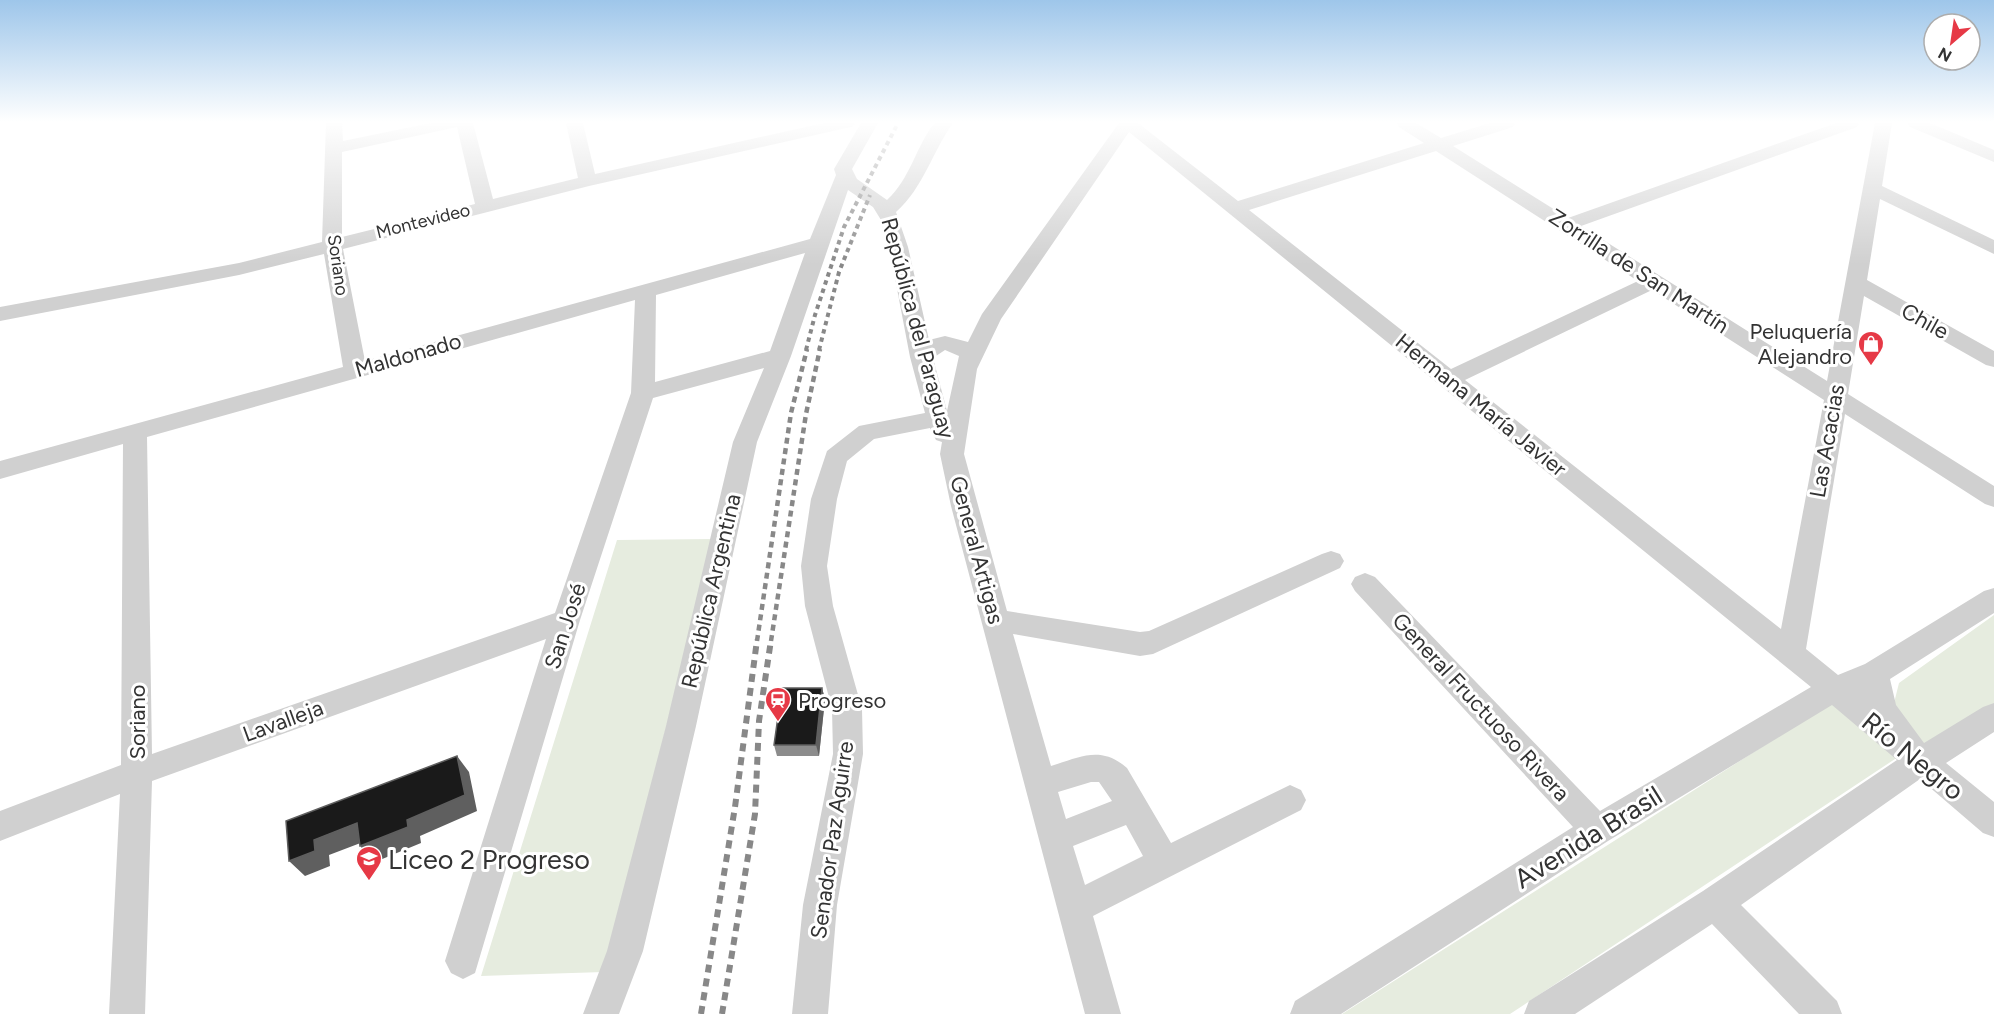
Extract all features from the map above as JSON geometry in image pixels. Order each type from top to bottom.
[{"type":"street","name":"Soriano","points":[[334,170],[332,244],[355,370]]},
{"type":"street","points":[[476,170],[485,206]]},
{"type":"street","points":[[585,170],[588,181]]},
{"type":"street","name":"Montevideo","points":[[0,314],[239,269],[636,170]]},
{"type":"street","points":[[843,170],[844,176]]},
{"type":"street","points":[[887,210],[902,197],[918,170]]},
{"type":"street","name":"General Artigas","points":[[1093,170],[982,322],[968,365],[952,454],[1103,1014]]},
{"type":"street","name":"Hermana María Javier","points":[[1187,170],[1833,689]]},
{"type":"street","points":[[1235,208],[1354,170]]},
{"type":"street","name":"Zorrilla de San Martín","points":[[1479,170],[1994,498]]},
{"type":"street","points":[[1567,225],[1719,170]]},
{"type":"street","name":"Las Acacias","points":[[1791,653],[1855,282],[1877,170]]},
{"type":"street","name":"República del Paraguay","points":[[844,176],[848,183],[880,202],[887,210],[898,245],[910,312],[922,361],[938,419],[952,454]]},
{"type":"street","name":"República Argentina","points":[[601,1014],[625,951],[681,726],[745,442],[780,356],[818,243],[844,176]]},
{"type":"street","points":[[1874,189],[1994,248]]},
{"type":"street","name":"Maldonado","points":[[0,470],[818,243]]},
{"type":"street","points":[[1449,379],[1655,281]]},
{"type":"street","name":"Chile","points":[[1855,282],[1994,360]]},
{"type":"street","name":"San José","points":[[463,961],[566,620],[643,393],[646,289]]},
{"type":"street","points":[[910,312],[943,337],[963,346],[970,354],[968,365],[942,374],[930,371],[922,361],[933,345],[943,337],[982,322]]},
{"type":"street","points":[[643,393],[780,356]]},
{"type":"street","name":"Senador Paz Aguirre","points":[[810,1014],[820,905],[848,754],[847,709],[819,606],[814,566],[824,499],[836,457],[867,432],[938,419]]},
{"type":"street","name":"Soriano","points":[[127,1014],[137,773],[135,431]]},
{"type":"street","points":[[996,620],[1140,644],[1153,642],[1331,561]]},
{"type":"street","name":"General Fructuoso Rivera","points":[[1365,584],[1597,831]]},
{"type":"street","name":"Avenida Brasil","points":[[1308,1014],[1597,831],[1833,689],[1875,674],[1994,599]]},
{"type":"street","name":"Lavalleja","points":[[0,826],[137,773],[566,620]]},
{"type":"street","points":[[1875,674],[1874,688],[1881,706],[1920,762]]},
{"type":"street","name":"Río Negro","points":[[1833,689],[1994,822]]},
{"type":"street","points":[[1542,1014],[1715,903],[1920,762],[1994,716]]},
{"type":"street","points":[[1040,783],[1091,768],[1106,769],[1116,778],[1165,863]]},
{"type":"street","points":[[1074,908],[1290,800]]},
{"type":"street","points":[[1055,837],[1132,808]]},
{"type":"street","points":[[1715,903],[1824,1014]]},
{"type":"shaded area","points":[[714,539],[604,972],[481,976],[617,540]]},
{"type":"shaded area","points":[[1994,615],[1994,704],[1930,746],[1916,741],[1893,707],[1899,683]]},
{"type":"shaded area","points":[[1831,703],[1898,757],[1510,1014],[1342,1014]]},
{"type":"building","points":[[782,688],[822,688],[816,745],[774,745]]},
{"type":"building","points":[[457,756],[465,795],[407,820],[408,827],[360,846],[357,823],[314,840],[315,851],[289,861],[286,821]]},
{"type":"railway","points":[[806,350],[844,227],[873,170]]},
{"type":"railway","points":[[819,350],[839,272],[870,195]]},
{"type":"railway","points":[[757,641],[791,413],[807,349]]},
{"type":"railway","points":[[771,641],[806,414],[820,349]]},
{"type":"railway","points":[[701,1014],[735,807],[757,640]]},
{"type":"railway","points":[[722,1014],[755,814],[759,721],[771,640]]},
{"type":"place","name":"Peluquería Alejandro","points":[[1871,367]]},
{"type":"place","name":"Progreso","points":[[778,723]]},
{"type":"place","name":"Liceo 2 Progreso","points":[[369,882]]}]
